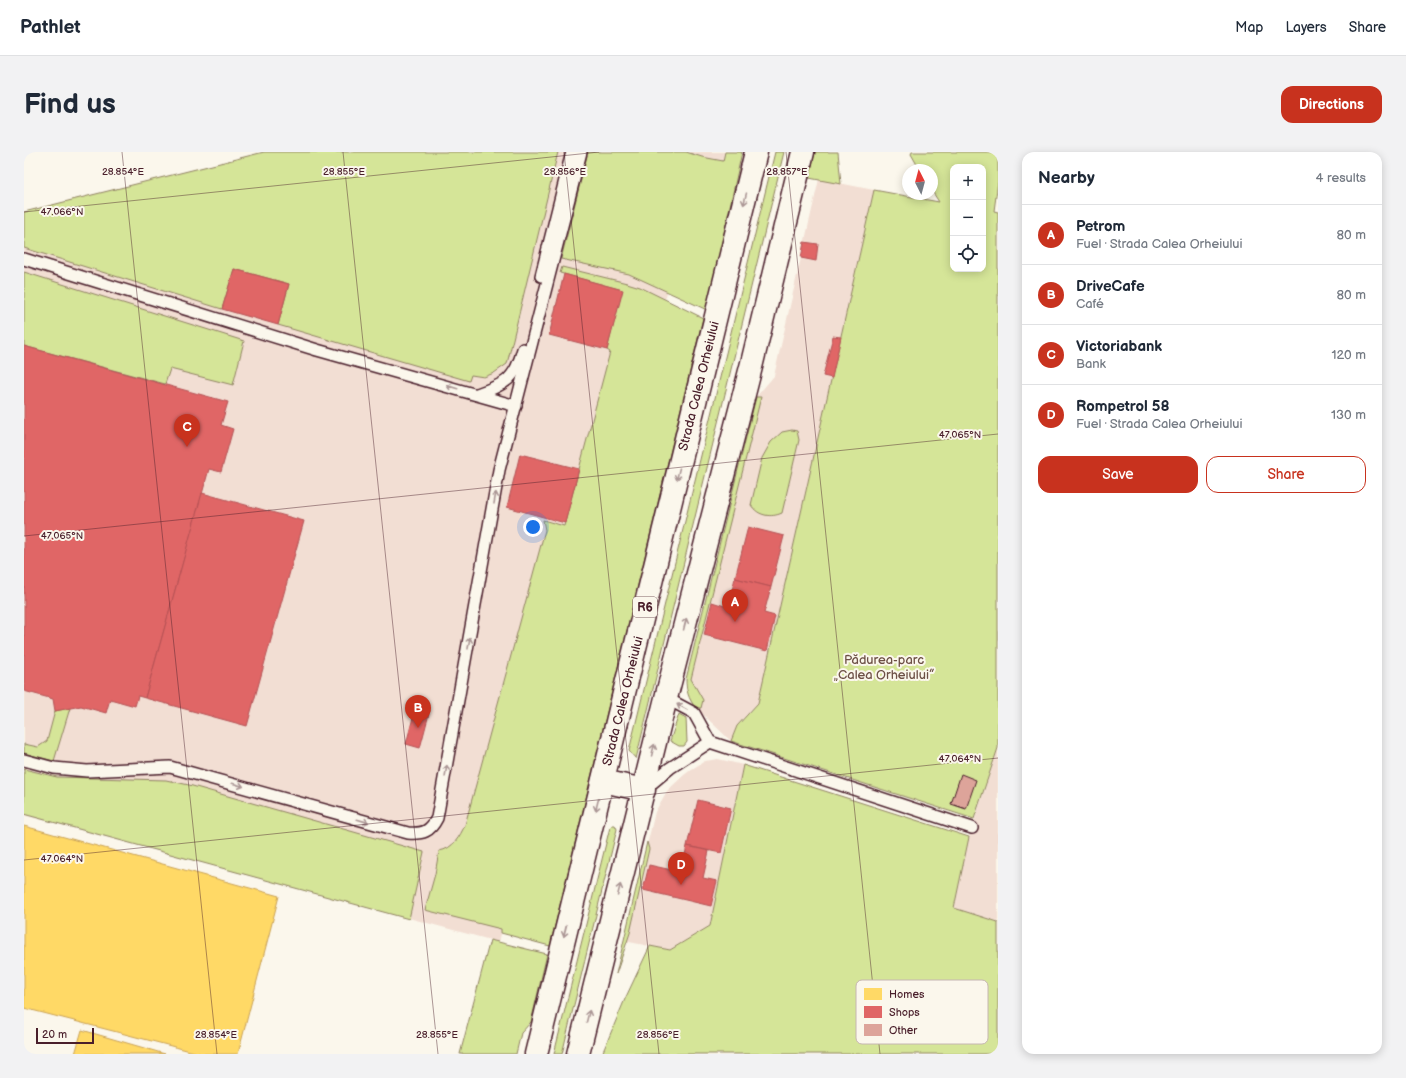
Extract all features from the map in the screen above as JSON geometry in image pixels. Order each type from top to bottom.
[{"type":"highway","name":"Strada Calea Orheiului","points":[[536,1054],[755,156]]},
{"type":"highway","points":[[578,1054],[666,698],[752,363],[801,161]]},
{"type":"highway","points":[[603,781],[644,790]]},
{"type":"lane","points":[[477,394],[500,386],[510,379],[520,359],[572,152]]},
{"type":"lane","points":[[24,760],[54,768],[87,771],[170,767],[408,833],[416,834],[426,832],[433,827],[437,818],[499,470],[581,152]]},
{"type":"lane","points":[[24,259],[317,350],[516,406]]},
{"type":"lane","points":[[494,399],[500,386]]},
{"type":"lane","points":[[666,698],[694,713],[710,742],[972,828]]},
{"type":"lane","points":[[644,790],[670,768],[710,742]]},
{"type":"shaded area","points":[[264,152],[725,152],[723,161],[702,158],[498,942],[24,815],[24,212]]},
{"type":"shaded area","points":[[819,179],[874,190],[758,703],[737,726],[731,741],[691,703],[686,688],[686,679],[756,397],[774,376]]},
{"type":"shaded area","points":[[998,748],[998,922],[954,909],[969,837]]},
{"type":"shaded area","points":[[718,759],[743,765],[710,926],[670,950],[624,941],[655,812],[667,791],[684,775],[705,761]]},
{"type":"green space","points":[[264,152],[558,152],[507,364],[494,373],[484,377],[471,375],[469,381],[278,325],[289,284],[234,269],[222,309],[24,248],[24,212]]},
{"type":"green space","points":[[588,152],[686,152],[723,161],[725,152],[742,152],[707,310],[629,274],[561,259]]},
{"type":"green space","points":[[775,152],[784,152],[636,759],[629,751]]},
{"type":"green space","points":[[815,152],[838,152],[841,184],[809,178]]},
{"type":"green space","name":"Pădurea-parc „Calea Orheiului”","points":[[912,152],[998,152],[998,181],[994,211],[998,212],[998,748],[974,819],[731,741],[737,726],[758,703],[874,190],[902,195],[902,200],[928,200],[939,202],[938,200],[938,164],[917,164],[911,154]]},
{"type":"green space","points":[[562,267],[640,287],[703,318],[550,946],[501,933],[501,929],[425,910],[435,874],[439,851],[452,845],[458,838],[465,825],[545,530],[543,520],[564,526],[610,352],[607,350],[622,290],[560,273]]},
{"type":"green space","points":[[24,272],[244,341],[233,385],[170,369],[165,384],[24,346]]},
{"type":"green space","points":[[756,397],[761,397],[691,679],[703,700],[701,708],[696,708],[688,694],[686,679]]},
{"type":"green space","points":[[792,430],[797,431],[799,440],[782,513],[769,516],[761,514],[751,505],[762,458],[771,442],[782,432]]},
{"type":"green space","points":[[70,708],[54,761],[24,753],[24,744],[38,747],[47,741],[55,711]]},
{"type":"green space","points":[[679,714],[686,718],[687,742],[684,746],[679,746],[670,741]]},
{"type":"green space","points":[[743,765],[969,837],[954,908],[998,922],[998,1054],[602,1054],[625,999],[650,946],[670,950],[710,926]]},
{"type":"green space","points":[[24,769],[57,777],[166,780],[189,785],[424,852],[409,919],[24,814]]},
{"type":"green space","points":[[615,825],[617,829],[562,1054],[554,1054],[610,827]]},
{"type":"green space","points":[[647,842],[649,849],[630,933],[616,974]]},
{"type":"green space","points":[[490,940],[547,954],[531,1022],[521,1033],[516,1054],[460,1054]]},
{"type":"building: Homes","points":[[24,826],[279,896],[238,1054],[202,1054],[24,1008]]},
{"type":"building: Homes","points":[[82,1030],[165,1054],[75,1054]]},
{"type":"building: Shops","points":[[804,242],[818,244],[816,261],[801,258]]},
{"type":"building: Shops","points":[[234,269],[289,284],[278,325],[222,309]]},
{"type":"building: Shops","points":[[564,274],[623,290],[607,350],[549,335]]},
{"type":"building: Shops","points":[[833,336],[841,337],[832,378],[823,376]]},
{"type":"building: Shops","points":[[24,346],[228,402],[221,425],[233,429],[221,472],[209,469],[145,698],[138,696],[135,706],[110,699],[106,713],[81,706],[55,711],[53,699],[24,691]]},
{"type":"building: Shops","points":[[520,454],[579,469],[565,523],[507,507]]},
{"type":"building: Shops","points":[[202,493],[304,521],[247,726],[145,698]]},
{"type":"building: Shops","points":[[748,527],[784,536],[771,587],[735,578]]},
{"type":"building: Shops","points":[[735,578],[771,587],[764,613],[775,616],[767,651],[704,635],[712,602],[728,607]]},
{"type":"building: Shops","points":[[415,710],[429,714],[420,748],[406,744]]},
{"type":"building: Shops","points":[[698,800],[731,808],[721,853],[687,846]]},
{"type":"building: Shops","points":[[687,846],[709,851],[703,878],[717,881],[711,906],[643,890],[649,865],[681,872]]},
{"type":"building: Other","points":[[961,774],[976,780],[966,809],[951,804]]},
{"type":"place","name":"Victoriabank","points":[[187,447]]},
{"type":"place","name":"Petrom","points":[[735,622]]},
{"type":"place","name":"DriveCafe","points":[[418,728]]},
{"type":"place","name":"Rompetrol 58","points":[[681,885]]}]
